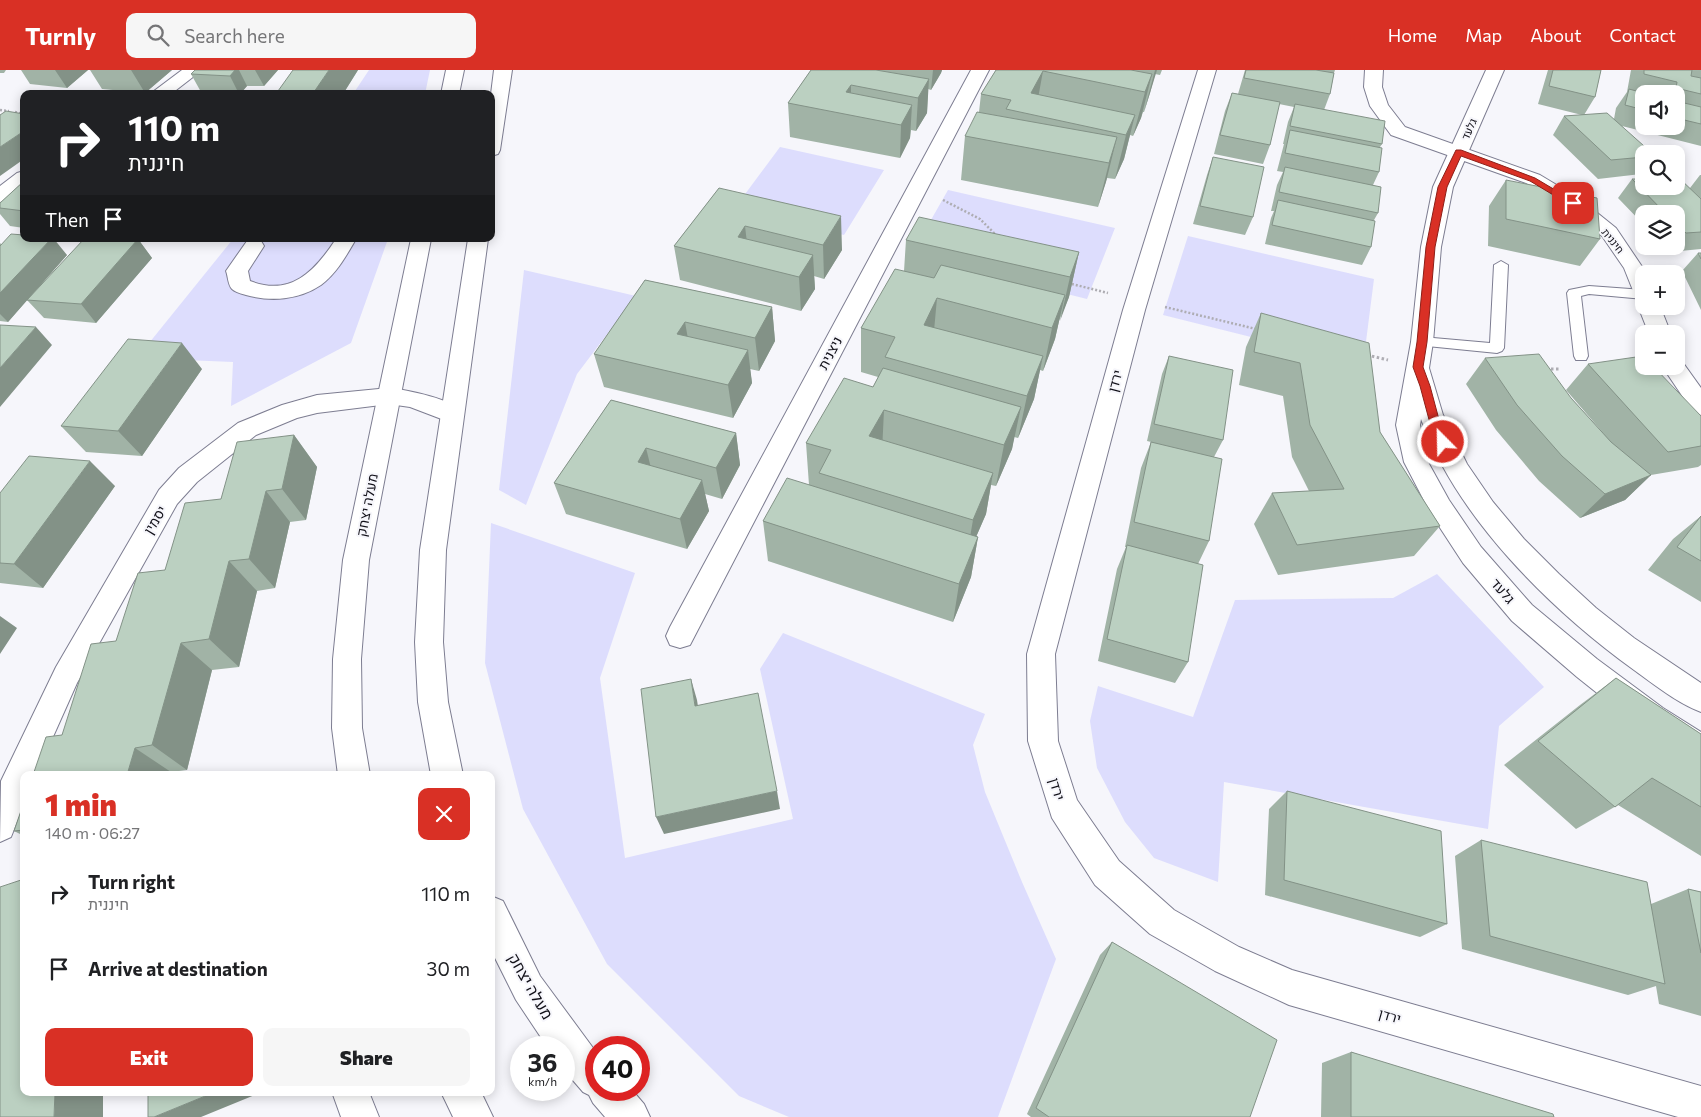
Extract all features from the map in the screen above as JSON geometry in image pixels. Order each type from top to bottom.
[{"type":"street","points":[[165,90],[193,70]]},
{"type":"street","points":[[451,90],[455,70]]},
{"type":"street","points":[[495,123],[503,70]]},
{"type":"street","name":"ניצנית","points":[[680,636],[980,70]]},
{"type":"street","name":"ירדן","points":[[1207,70],[1165,202],[1137,300],[1041,654],[1043,741],[1063,807],[1107,873],[1162,922],[1227,959],[1289,987],[1701,1105]]},
{"type":"street","name":"חיננית","points":[[1374,70],[1373,87],[1379,106],[1398,131],[1532,179],[1573,203],[1609,232],[1635,271]]},
{"type":"street","name":"גלעד","points":[[1495,70],[1442,187],[1430,247],[1420,354],[1408,425],[1416,462],[1440,508],[1472,555],[1522,613],[1587,668],[1652,718],[1701,748]]},
{"type":"street","points":[[0,196],[20,180]]},
{"type":"street","points":[[250,252],[254,246],[237,271],[240,285],[254,291],[277,294],[302,286],[321,274],[344,242]]},
{"type":"street","name":"מעלה יצחק","points":[[353,771],[347,728],[347,659],[356,560],[420,242]]},
{"type":"street","points":[[446,771],[433,702],[429,642],[433,550],[478,242]]},
{"type":"street","name":"גלעד","points":[[1420,354],[1425,386],[1436,427],[1458,470],[1493,519],[1526,560],[1590,619],[1671,681],[1701,699]]},
{"type":"street","points":[[1679,375],[1701,406]]},
{"type":"street","name":"יסמין","points":[[22,771],[66,676],[148,529],[168,497],[188,475],[247,430],[290,411],[317,404],[389,396],[413,399],[452,414]]},
{"type":"street","name":"יסמין","points":[[0,826],[20,775]]},
{"type":"street","name":"מעלה יצחק","points":[[495,921],[528,988],[574,1054],[585,1066]]},
{"type":"street","points":[[352,1096],[360,1117]]},
{"type":"street","points":[[461,1096],[474,1117]]},
{"type":"street","points":[[616,1101],[631,1117]]},
{"type":"lane","points":[[1420,354],[1497,348],[1501,265]]},
{"type":"lane","points":[[1581,356],[1574,294],[1589,290],[1635,293]]},
{"type":"path","points":[[0,110],[20,113]]},
{"type":"path","points":[[916,190],[962,208],[992,230],[1002,243]]},
{"type":"path","points":[[1064,282],[1263,330]]},
{"type":"path","points":[[1360,353],[1420,354]]},
{"type":"path","points":[[1546,369],[1566,369]]},
{"type":"shaded area","points":[[369,70],[430,70],[426,90],[356,90]]},
{"type":"shaded area","points":[[780,147],[884,170],[844,235],[734,209]]},
{"type":"shaded area","points":[[948,190],[1115,228],[1087,299],[911,255]]},
{"type":"shaded area","points":[[1188,236],[1374,279],[1363,365],[1163,315]]},
{"type":"shaded area","points":[[231,242],[387,242],[351,343],[231,406],[233,362],[137,358]]},
{"type":"shaded area","points":[[524,270],[636,296],[577,374],[526,505],[499,490]]},
{"type":"shaded area","points":[[491,523],[635,573],[600,678],[625,858],[793,819],[760,669],[783,633],[985,714],[973,745],[985,792],[1056,959],[998,1117],[789,1117],[739,1096],[607,964],[523,809],[485,663]]},
{"type":"shaded area","points":[[1437,574],[1544,687],[1499,726],[1488,829],[1224,782],[1218,882],[1154,858],[1125,822],[1097,768],[1090,721],[1098,686],[1193,717],[1235,600],[1393,598]]},
{"type":"building","points":[[195,70],[235,70],[230,76],[191,74]]},
{"type":"building","points":[[293,70],[329,70],[315,90],[279,90]]},
{"type":"building","points":[[811,70],[876,70],[929,79],[918,98],[851,85],[846,92],[912,105],[901,125],[788,103]]},
{"type":"building","points":[[996,70],[1131,70],[1152,74],[1145,92],[1043,71],[1031,93],[1135,115],[1126,135],[1006,109],[1011,100],[981,94]]},
{"type":"building","points":[[1246,70],[1316,70],[1334,73],[1330,94],[1244,78]]},
{"type":"building","points":[[1553,70],[1601,70],[1595,97],[1549,86]]},
{"type":"building","points":[[1644,70],[1692,70],[1691,76],[1701,78],[1701,94],[1685,90],[1685,85],[1676,85],[1677,82],[1644,74]]},
{"type":"building","points":[[1629,89],[1635,91],[1635,108],[1625,105]]},
{"type":"building","points":[[1232,93],[1280,102],[1270,145],[1220,135]]},
{"type":"building","points":[[1685,103],[1701,107],[1701,124],[1685,120]]},
{"type":"building","points":[[1295,104],[1385,121],[1382,144],[1290,126]]},
{"type":"building","points":[[6,111],[20,113],[20,134],[0,147],[0,115]]},
{"type":"building","points":[[977,112],[1117,137],[1109,163],[965,136]]},
{"type":"building","points":[[1607,113],[1643,145],[1635,145],[1635,158],[1611,160],[1564,116]]},
{"type":"building","points":[[1290,130],[1382,148],[1379,172],[1285,153]]},
{"type":"building","points":[[1213,157],[1264,167],[1253,217],[1200,206]]},
{"type":"building","points":[[1285,167],[1381,187],[1378,213],[1279,192]]},
{"type":"building","points":[[1506,180],[1597,198],[1600,239],[1506,219]]},
{"type":"building","points":[[1685,184],[1701,199],[1701,232],[1685,232],[1685,205],[1657,205],[1648,195],[1685,195]]},
{"type":"building","points":[[20,185],[20,210],[0,208],[0,203]]},
{"type":"building","points":[[719,188],[841,216],[823,245],[745,226],[738,237],[813,255],[799,277],[674,246]]},
{"type":"building","points":[[1278,200],[1375,221],[1371,247],[1272,225]]},
{"type":"building","points":[[919,217],[1079,252],[1070,277],[906,240]]},
{"type":"building","points":[[11,234],[20,235],[20,242],[48,242],[0,293],[0,246]]},
{"type":"building","points":[[81,242],[135,242],[81,304],[27,300]]},
{"type":"building","points":[[941,265],[1065,295],[1052,328],[937,298],[924,325],[1043,356],[1027,396],[885,357],[895,337],[861,328],[895,269],[934,278]]},
{"type":"building","points":[[645,280],[772,307],[755,338],[685,322],[677,334],[748,350],[728,385],[594,354]]},
{"type":"building","points":[[1261,313],[1369,343],[1380,432],[1440,526],[1297,545],[1272,493],[1344,489],[1310,425],[1300,363],[1254,352]]},
{"type":"building","points":[[0,325],[36,327],[0,368]]},
{"type":"building","points":[[128,339],[182,343],[118,431],[61,426]]},
{"type":"building","points":[[1539,354],[1571,398],[1611,442],[1651,475],[1605,494],[1562,456],[1517,405],[1485,358]]},
{"type":"building","points":[[1169,356],[1233,370],[1223,440],[1154,424]]},
{"type":"building","points":[[1635,357],[1635,375],[1662,375],[1701,416],[1701,446],[1668,452],[1588,364]]},
{"type":"building","points":[[883,368],[1021,407],[1004,445],[884,410],[869,436],[993,473],[973,520],[819,473],[831,450],[806,443],[844,378],[873,387]]},
{"type":"building","points":[[611,400],[736,433],[716,468],[646,448],[638,462],[702,480],[680,519],[554,483]]},
{"type":"building","points":[[294,435],[282,489],[266,491],[249,559],[229,561],[209,639],[181,643],[152,745],[135,748],[128,771],[34,771],[46,737],[62,735],[91,644],[116,641],[138,573],[165,570],[185,503],[221,499],[237,442]]},
{"type":"building","points":[[1151,442],[1222,459],[1209,541],[1134,522]]},
{"type":"building","points":[[29,456],[90,461],[14,564],[0,563],[0,493]]},
{"type":"building","points":[[787,478],[978,537],[959,584],[763,521]]},
{"type":"building","points":[[1701,516],[1701,561],[1677,547]]},
{"type":"building","points":[[1127,545],[1203,565],[1188,662],[1107,639]]},
{"type":"building","points":[[1616,678],[1701,734],[1701,807],[1652,778],[1615,807],[1538,741]]},
{"type":"building","points":[[691,679],[695,706],[758,693],[777,791],[656,817],[641,689]]},
{"type":"building","points":[[1287,791],[1441,831],[1447,924],[1284,880]]},
{"type":"building","points":[[20,814],[20,830],[14,831]]},
{"type":"building","points":[[1481,840],[1647,882],[1665,984],[1490,936]]},
{"type":"building","points":[[20,880],[20,1096],[55,1096],[54,1117],[0,1117],[0,887]]},
{"type":"building","points":[[1688,889],[1701,892],[1701,953]]},
{"type":"building","points":[[1112,942],[1277,1040],[1250,1117],[1049,1117],[1036,1108]]},
{"type":"building","points":[[1351,1052],[1553,1114],[1554,1117],[1351,1117]]},
{"type":"building","points":[[148,1096],[205,1096],[154,1117],[148,1117]]},
{"type":"route","points":[[1443,442],[1436,427],[1418,367],[1430,247],[1442,187],[1458,152],[1532,179],[1573,203]]}]
